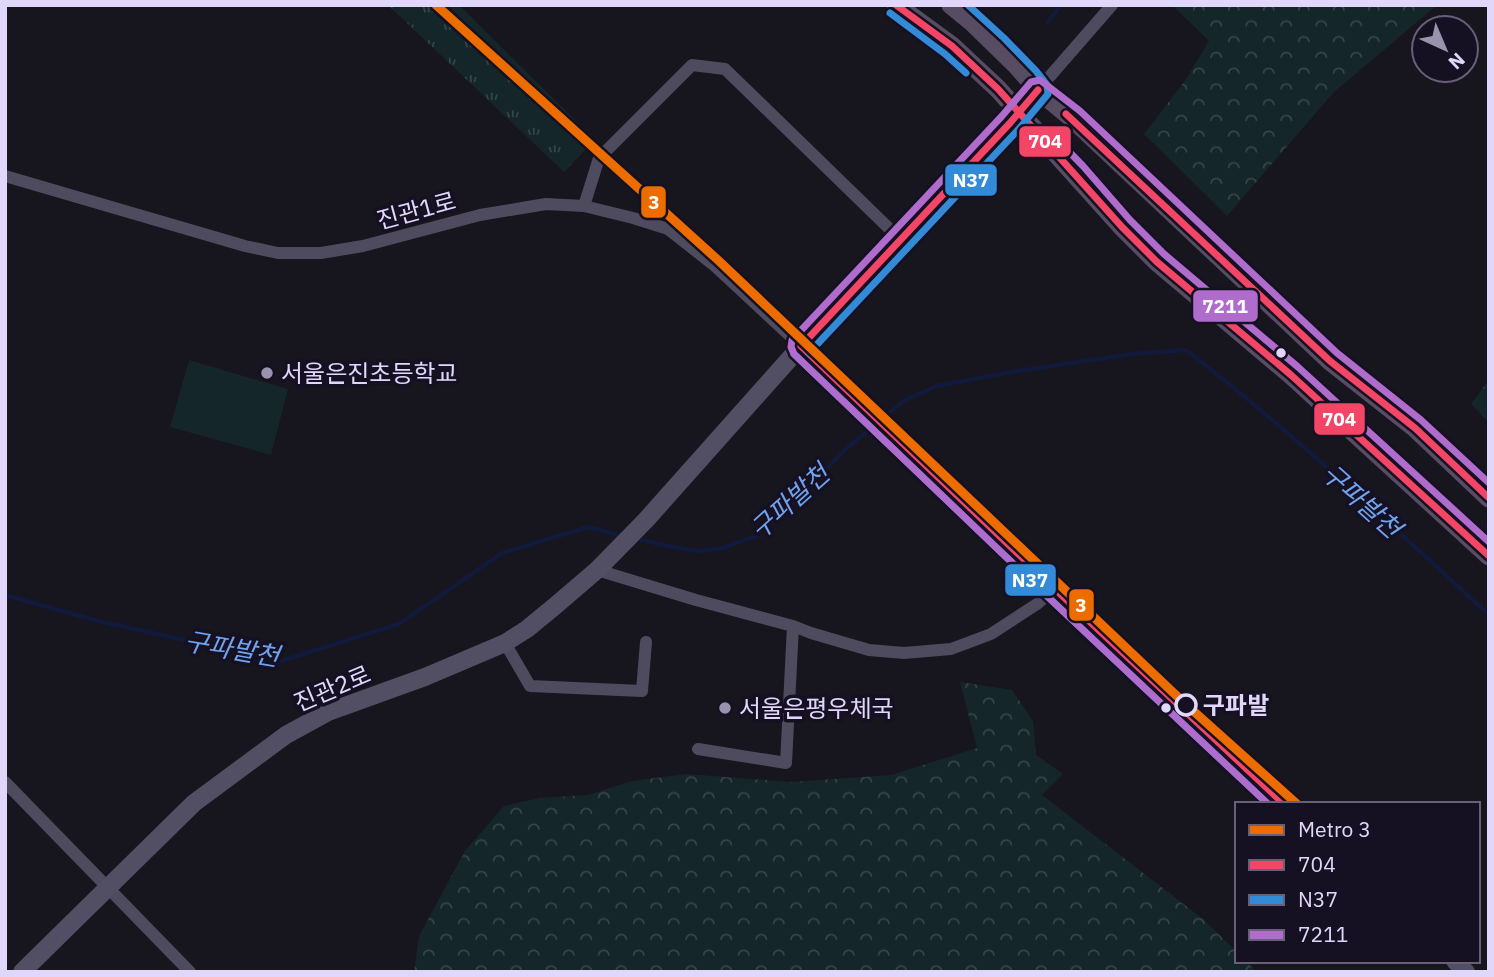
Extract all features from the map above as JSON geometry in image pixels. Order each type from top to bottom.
[{"type":"main road","points":[[896,5],[952,46],[1019,112],[1122,228],[1157,262],[1292,375],[1489,556]]},
{"type":"main road","points":[[950,5],[973,23],[1038,90],[1073,119],[1330,361],[1415,428],[1489,498]]},
{"type":"street","points":[[1112,5],[1019,112],[801,346],[1282,802]]},
{"type":"street","points":[[584,206],[599,158],[692,65],[725,69],[901,240]]},
{"type":"street","name":"진관1로","points":[[5,176],[278,253],[321,253],[363,246],[480,215],[533,206],[584,206],[668,229],[715,266],[801,346]]},
{"type":"street","name":"진관2로","points":[[22,972],[194,803],[286,736],[328,712],[425,677],[505,643],[527,629],[612,556],[801,346]]},
{"type":"street","points":[[597,570],[696,600],[793,625],[869,650],[904,653],[951,649],[991,634],[1055,589]]},
{"type":"street","points":[[698,749],[786,763],[793,625]]},
{"type":"street","points":[[505,643],[530,686],[642,691],[646,642]]},
{"type":"street","points":[[5,782],[190,972]]},
{"type":"green space","points":[[388,5],[459,5],[595,140],[564,172]]},
{"type":"green space","points":[[1172,5],[1437,5],[1426,14],[1410,14],[1410,28],[1333,93],[1227,216],[1144,134],[1184,82],[1209,41]]},
{"type":"green space","points":[[189,360],[288,389],[271,455],[170,427]]},
{"type":"green space","points":[[1489,380],[1489,422],[1471,404]]},
{"type":"green space","points":[[960,682],[1012,690],[1033,721],[1036,755],[1063,774],[1042,795],[1203,919],[1235,950],[1235,963],[1248,963],[1257,972],[414,972],[419,936],[465,851],[504,806],[540,798],[588,795],[632,781],[686,774],[790,782],[891,775],[977,748]]},
{"type":"waterway","points":[[1048,22],[1061,5]]},
{"type":"waterway","name":"구파발천","points":[[882,419],[905,400],[937,386],[1132,354],[1186,350],[1302,446],[1489,615]]},
{"type":"waterway","name":"구파발천","points":[[634,538],[699,551],[723,548],[756,536],[780,516],[846,449],[875,425]]},
{"type":"waterway","name":"구파발천","points":[[5,595],[98,621],[281,661],[399,624],[502,553],[588,527],[622,536]]},
{"type":"metro line","name":"3","points":[[436,5],[719,261],[1180,699],[1295,802]]},
{"type":"transit line","name":"704","points":[[896,5],[952,46],[998,89],[1157,262],[1291,375],[1489,556]]},
{"type":"transit line","name":"N37","points":[[809,353],[1018,130],[1048,94],[1047,85],[1036,71],[968,5]]},
{"type":"transit line","name":"N37","points":[[890,13],[966,73]]},
{"type":"transit line","name":"7211","points":[[1266,802],[794,354],[792,340],[1031,82],[1040,80],[1080,111],[1337,353],[1421,420],[1489,483]]},
{"type":"transit line","name":"704","points":[[1038,90],[801,346],[1282,802]]},
{"type":"transit line","name":"704","points":[[1066,114],[1330,361],[1415,428],[1489,498]]},
{"type":"transit line","name":"7211","points":[[1049,131],[1164,254],[1298,367],[1489,542]]},
{"type":"transit line","name":"N37","points":[[794,354],[1266,802]]},
{"type":"place","name":"서울은진초등학교","points":[[267,373]]},
{"type":"place","name":"구파발","points":[[1186,705]]},
{"type":"place","name":"서울은평우체국","points":[[725,708]]}]
